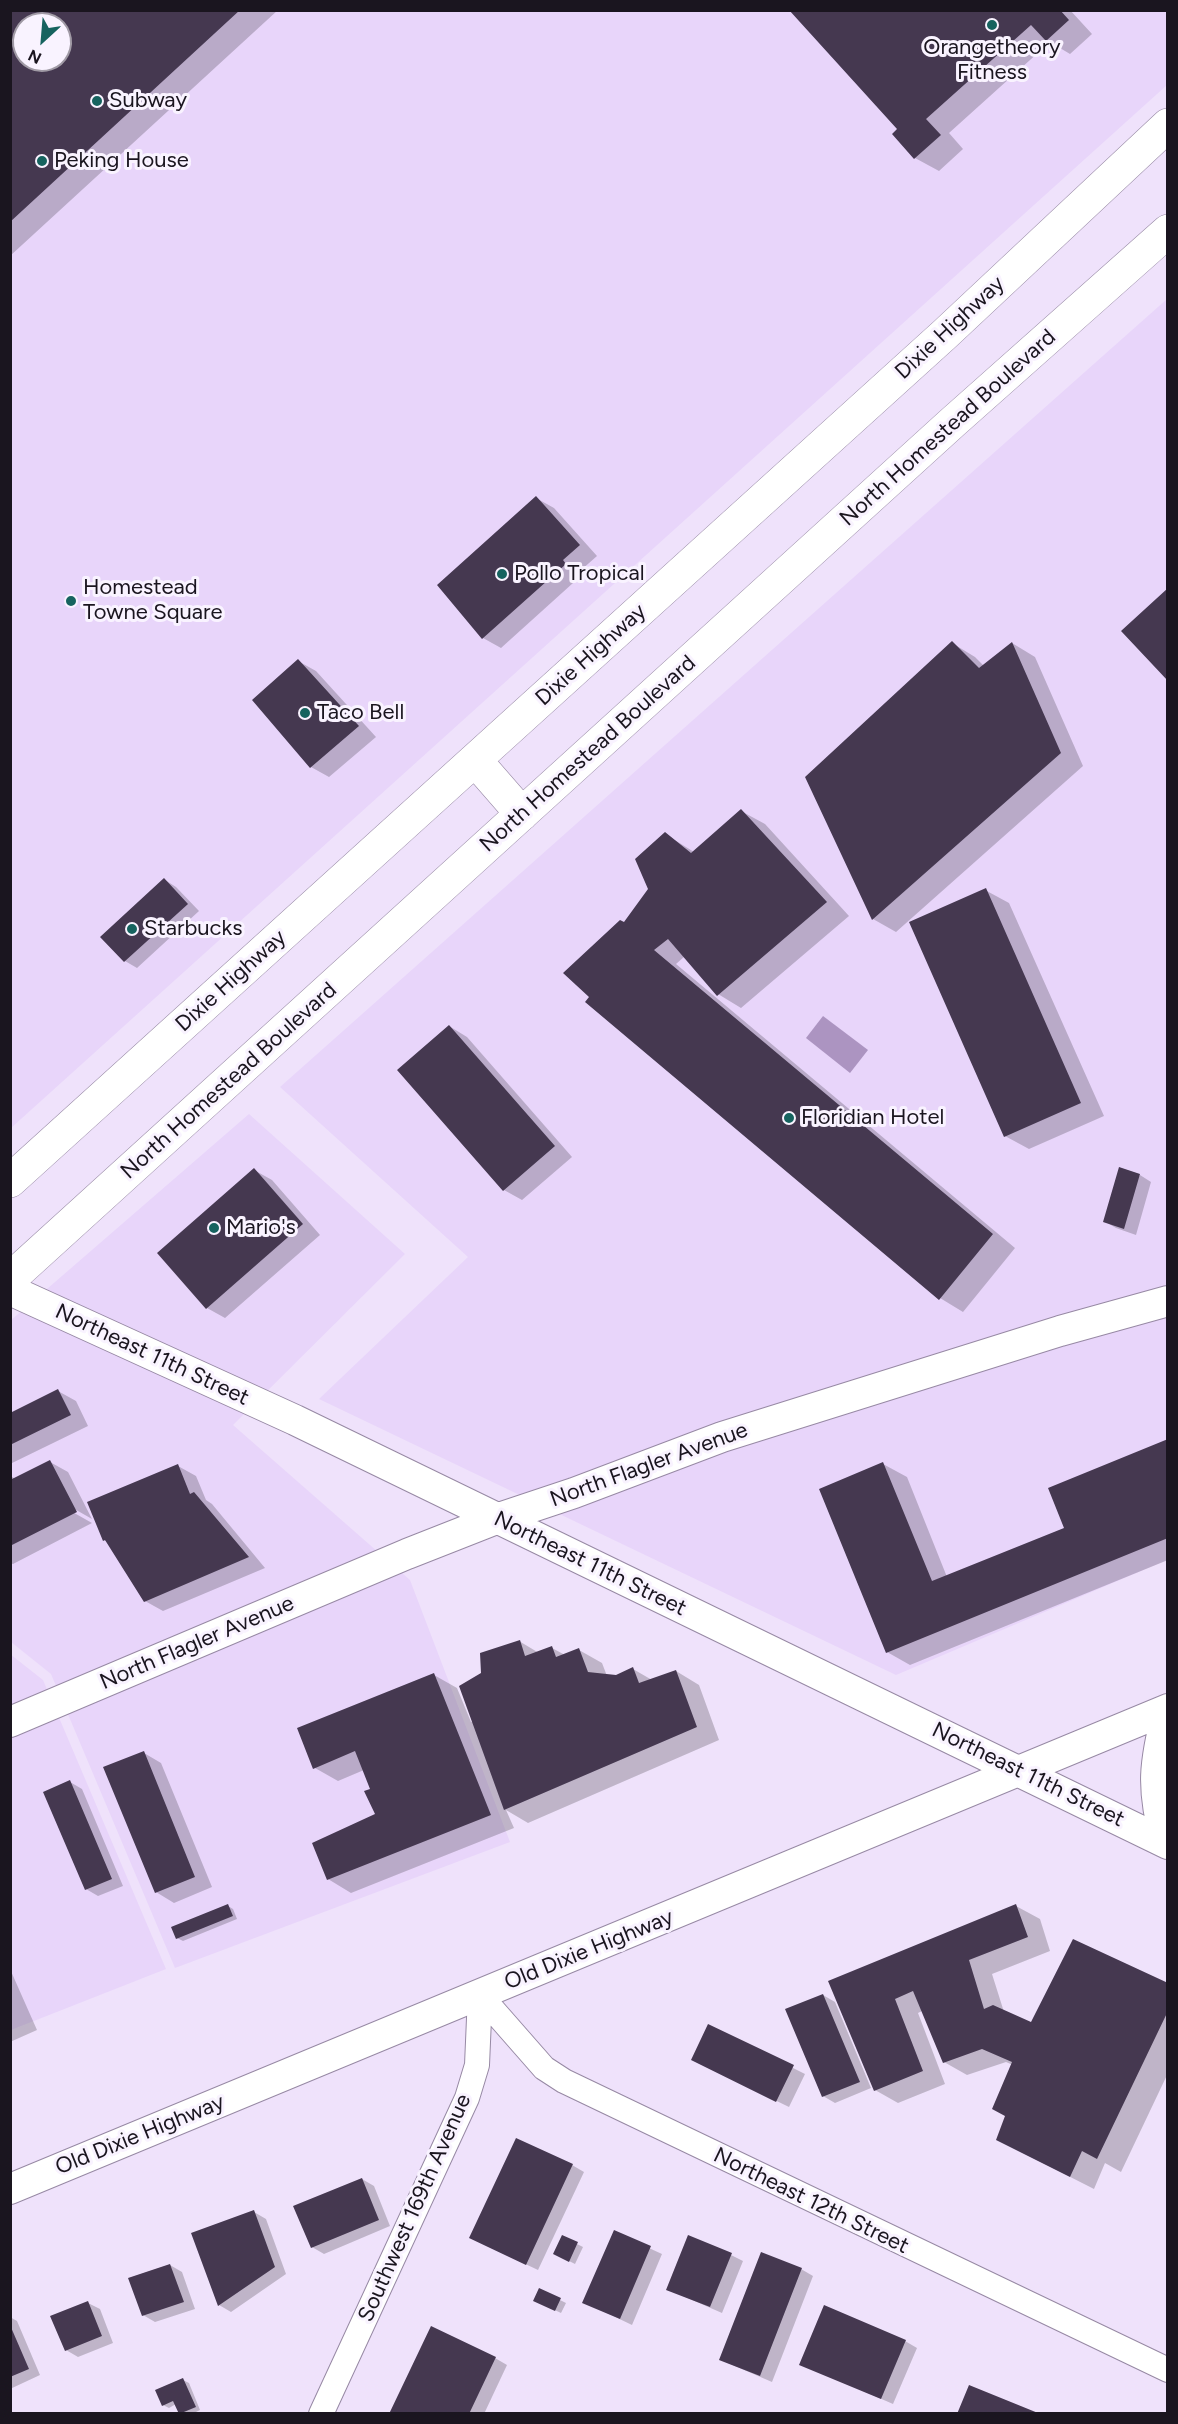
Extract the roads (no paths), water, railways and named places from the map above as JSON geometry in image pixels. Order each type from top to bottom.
[{"type":"highway","name":"Dixie Highway","points":[[10,1181],[945,334],[1167,125]]},
{"type":"highway","name":"North Homestead Boulevard","points":[[10,1279],[961,415],[1165,239]]},
{"type":"highway","points":[[475,760],[522,814]]},
{"type":"street","name":"Northeast 11th Street","points":[[10,1290],[295,1420],[1167,1843]]},
{"type":"street","name":"North Flagler Avenue","points":[[10,1722],[299,1599],[496,1519],[574,1493],[722,1437],[1060,1331],[1167,1301]]},
{"type":"street","name":"Old Dixie Highway","points":[[10,2189],[1167,1709]]},
{"type":"street","points":[[1167,1709],[1155,1772],[1156,1795],[1167,1843]]},
{"type":"street","name":"Northeast 12th Street","points":[[480,1995],[544,2068],[564,2081],[1167,2370]]},
{"type":"street","name":"Southwest 169th Avenue","points":[[321,2414],[467,2098],[477,2065],[480,1995]]},
{"type":"place","name":"Orangetheory Fitness","points":[[992,25]]},
{"type":"place","name":"Subway","points":[[97,101]]},
{"type":"place","name":"Peking House","points":[[42,161]]},
{"type":"place","name":"Pollo Tropical","points":[[502,574]]},
{"type":"place","name":"Homestead Towne Square","points":[[71,601]]},
{"type":"place","name":"Taco Bell","points":[[305,713]]},
{"type":"place","name":"Starbucks","points":[[132,929]]},
{"type":"place","name":"Floridian Hotel","points":[[789,1118]]},
{"type":"place","name":"Mario's","points":[[214,1228]]}]
